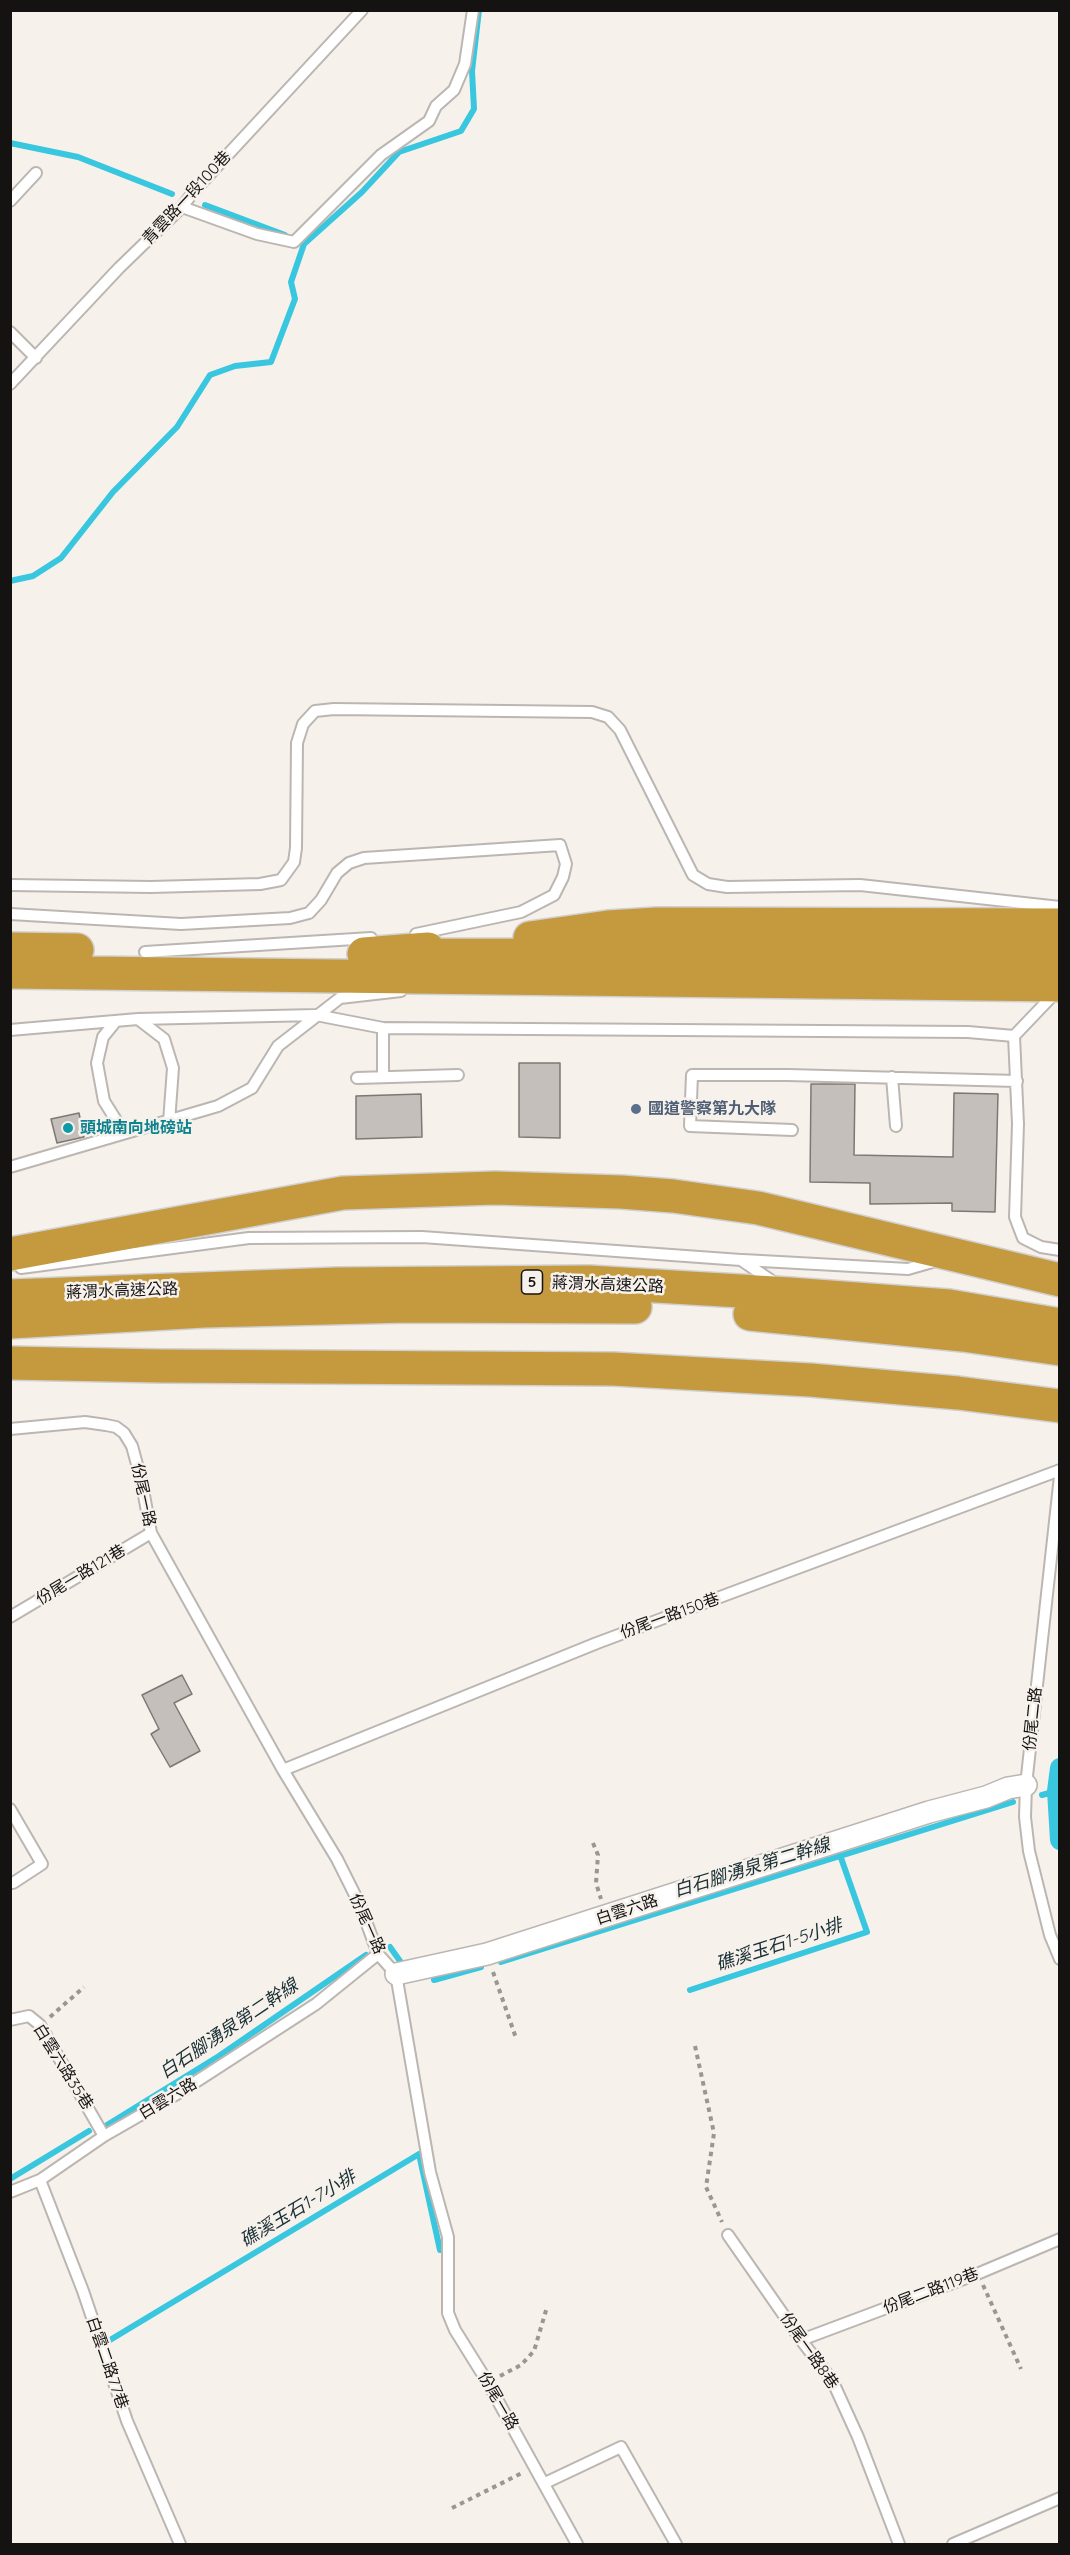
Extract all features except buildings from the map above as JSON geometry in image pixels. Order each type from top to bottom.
[{"type":"highway","points":[[10,949],[145,952],[485,944],[608,927],[657,924],[1059,925]]},
{"type":"highway","points":[[373,946],[1059,956]]},
{"type":"highway","points":[[10,972],[1059,986]]},
{"type":"highway","points":[[10,1254],[343,1193],[495,1188],[621,1191],[758,1208],[951,1256],[1058,1270]]},
{"type":"highway","name":"蔣渭水高速公路","points":[[10,1296],[325,1284],[589,1282],[949,1306],[1054,1336]]},
{"type":"highway","name":"蔣渭水高速公路","points":[[10,1322],[204,1311],[407,1306],[609,1305],[786,1316],[963,1335],[1054,1336]]},
{"type":"highway","points":[[10,1363],[613,1369],[810,1380],[958,1393],[1059,1406]]},
{"type":"street","name":"白雲六路","points":[[396,1974],[487,1954],[849,1837],[986,1797],[1008,1788],[1026,1785]]},
{"type":"lane","name":"青雲路一段100巷","points":[[10,384],[119,268],[182,207],[195,190],[362,10]]},
{"type":"lane","points":[[182,207],[257,234],[294,242],[381,155],[429,121],[436,106],[454,90],[465,64],[473,10]]},
{"type":"lane","points":[[10,201],[36,173]]},
{"type":"lane","points":[[10,332],[36,358]]},
{"type":"lane","points":[[10,885],[151,887],[260,884],[281,880],[294,862],[296,848],[297,743],[303,724],[315,711],[334,709],[592,712],[608,717],[620,730],[693,875],[708,884],[727,887],[860,885],[1059,908]]},
{"type":"lane","points":[[10,914],[181,924],[290,918],[309,913],[321,900],[337,873],[350,863],[364,858],[560,845],[566,864],[563,878],[554,895],[521,912],[405,936]]},
{"type":"lane","points":[[10,1167],[218,1106],[252,1088],[278,1046],[340,998],[396,992],[441,978]]},
{"type":"lane","points":[[1058,1270],[1023,1238],[1017,1229],[1015,1217],[1018,1165],[1017,1081],[1014,1036],[1059,986]]},
{"type":"lane","points":[[10,1030],[138,1019],[316,1015],[383,1028],[968,1032],[1014,1036]]},
{"type":"lane","points":[[138,1019],[164,1039],[173,1068],[169,1122]]},
{"type":"lane","points":[[116,1021],[102,1037],[97,1063],[104,1101],[124,1133]]},
{"type":"lane","points":[[383,1028],[383,1077]]},
{"type":"lane","points":[[357,1078],[458,1075]]},
{"type":"lane","points":[[792,1130],[690,1126],[692,1075],[1017,1081]]},
{"type":"lane","points":[[892,1077],[896,1126]]},
{"type":"lane","points":[[10,1267],[19,1268],[217,1241],[276,1238],[439,1238],[741,1260],[908,1269],[951,1256]]},
{"type":"lane","points":[[741,1260],[790,1294]]},
{"type":"lane","name":"份尾一路","points":[[10,1429],[86,1422],[116,1427],[124,1433],[132,1446],[151,1533],[283,1770],[337,1859],[360,1905],[378,1954],[396,1974],[430,2172],[448,2237],[448,2313],[455,2330],[488,2383],[577,2544]]},
{"type":"lane","name":"份尾一路150巷","points":[[283,1770],[597,1643],[1059,1470]]},
{"type":"lane","name":"份尾二路","points":[[1059,1476],[1026,1785],[1025,1817],[1029,1851],[1050,1935],[1059,1959]]},
{"type":"lane","name":"份尾一路121巷","points":[[10,1617],[151,1533]]},
{"type":"lane","points":[[10,1809],[42,1864],[13,1883]]},
{"type":"lane","name":"白雲六路","points":[[10,2192],[40,2180],[104,2136],[177,2094],[316,2004],[378,1954]]},
{"type":"lane","name":"白雲六路35巷","points":[[10,2020],[30,2016],[40,2025],[104,2136]]},
{"type":"lane","name":"白雲二路77巷","points":[[40,2180],[83,2291],[127,2421],[180,2544]]},
{"type":"lane","name":"份尾一路8巷","points":[[728,2235],[801,2340],[832,2379],[858,2437],[899,2544]]},
{"type":"lane","name":"份尾二路119巷","points":[[801,2340],[978,2274],[1059,2240]]},
{"type":"lane","points":[[545,2483],[621,2447],[676,2544]]},
{"type":"lane","points":[[953,2544],[1059,2498]]},
{"type":"path","points":[[593,1843],[598,1855],[596,1883],[606,1917]]},
{"type":"path","points":[[487,1954],[516,2038]]},
{"type":"path","points":[[40,2025],[84,1987]]},
{"type":"path","points":[[694,2046],[714,2133],[706,2187],[728,2235]]},
{"type":"path","points":[[978,2274],[1021,2369]]},
{"type":"path","points":[[488,2383],[521,2365],[534,2351],[547,2307]]},
{"type":"path","points":[[452,2508],[535,2466]]},
{"type":"waterway","points":[[10,581],[33,576],[61,558],[113,492],[177,427],[210,375],[235,366],[271,362],[295,299],[291,282],[304,244],[362,192],[399,152],[461,131],[474,109],[472,71],[479,10]]},
{"type":"waterway","points":[[10,143],[78,157],[172,194]]},
{"type":"waterway","points":[[205,205],[285,235]]},
{"type":"waterway","points":[[1060,1768],[1057,1791],[1060,1840]]},
{"type":"waterway","name":"白石腳湧泉第二幹線","points":[[1042,1795],[1057,1791]]},
{"type":"waterway","name":"白石腳湧泉第二幹線","points":[[501,1962],[1013,1802]]},
{"type":"waterway","name":"礁溪玉石1-5小排","points":[[690,1990],[867,1932],[840,1855]]},
{"type":"waterway","name":"白石腳湧泉第二幹線","points":[[390,1947],[405,1968]]},
{"type":"waterway","name":"白石腳湧泉第二幹線","points":[[107,2125],[219,2056],[366,1955]]},
{"type":"waterway","name":"白石腳湧泉第二幹線","points":[[434,1980],[481,1967]]},
{"type":"waterway","name":"白石腳湧泉第二幹線","points":[[10,2179],[89,2131]]},
{"type":"waterway","name":"礁溪玉石1-7小排","points":[[110,2340],[419,2154],[440,2250]]},
{"type":"place","name":"國道警察第九大隊","points":[[636,1109]]},
{"type":"place","name":"頭城南向地磅站","points":[[68,1128]]}]
